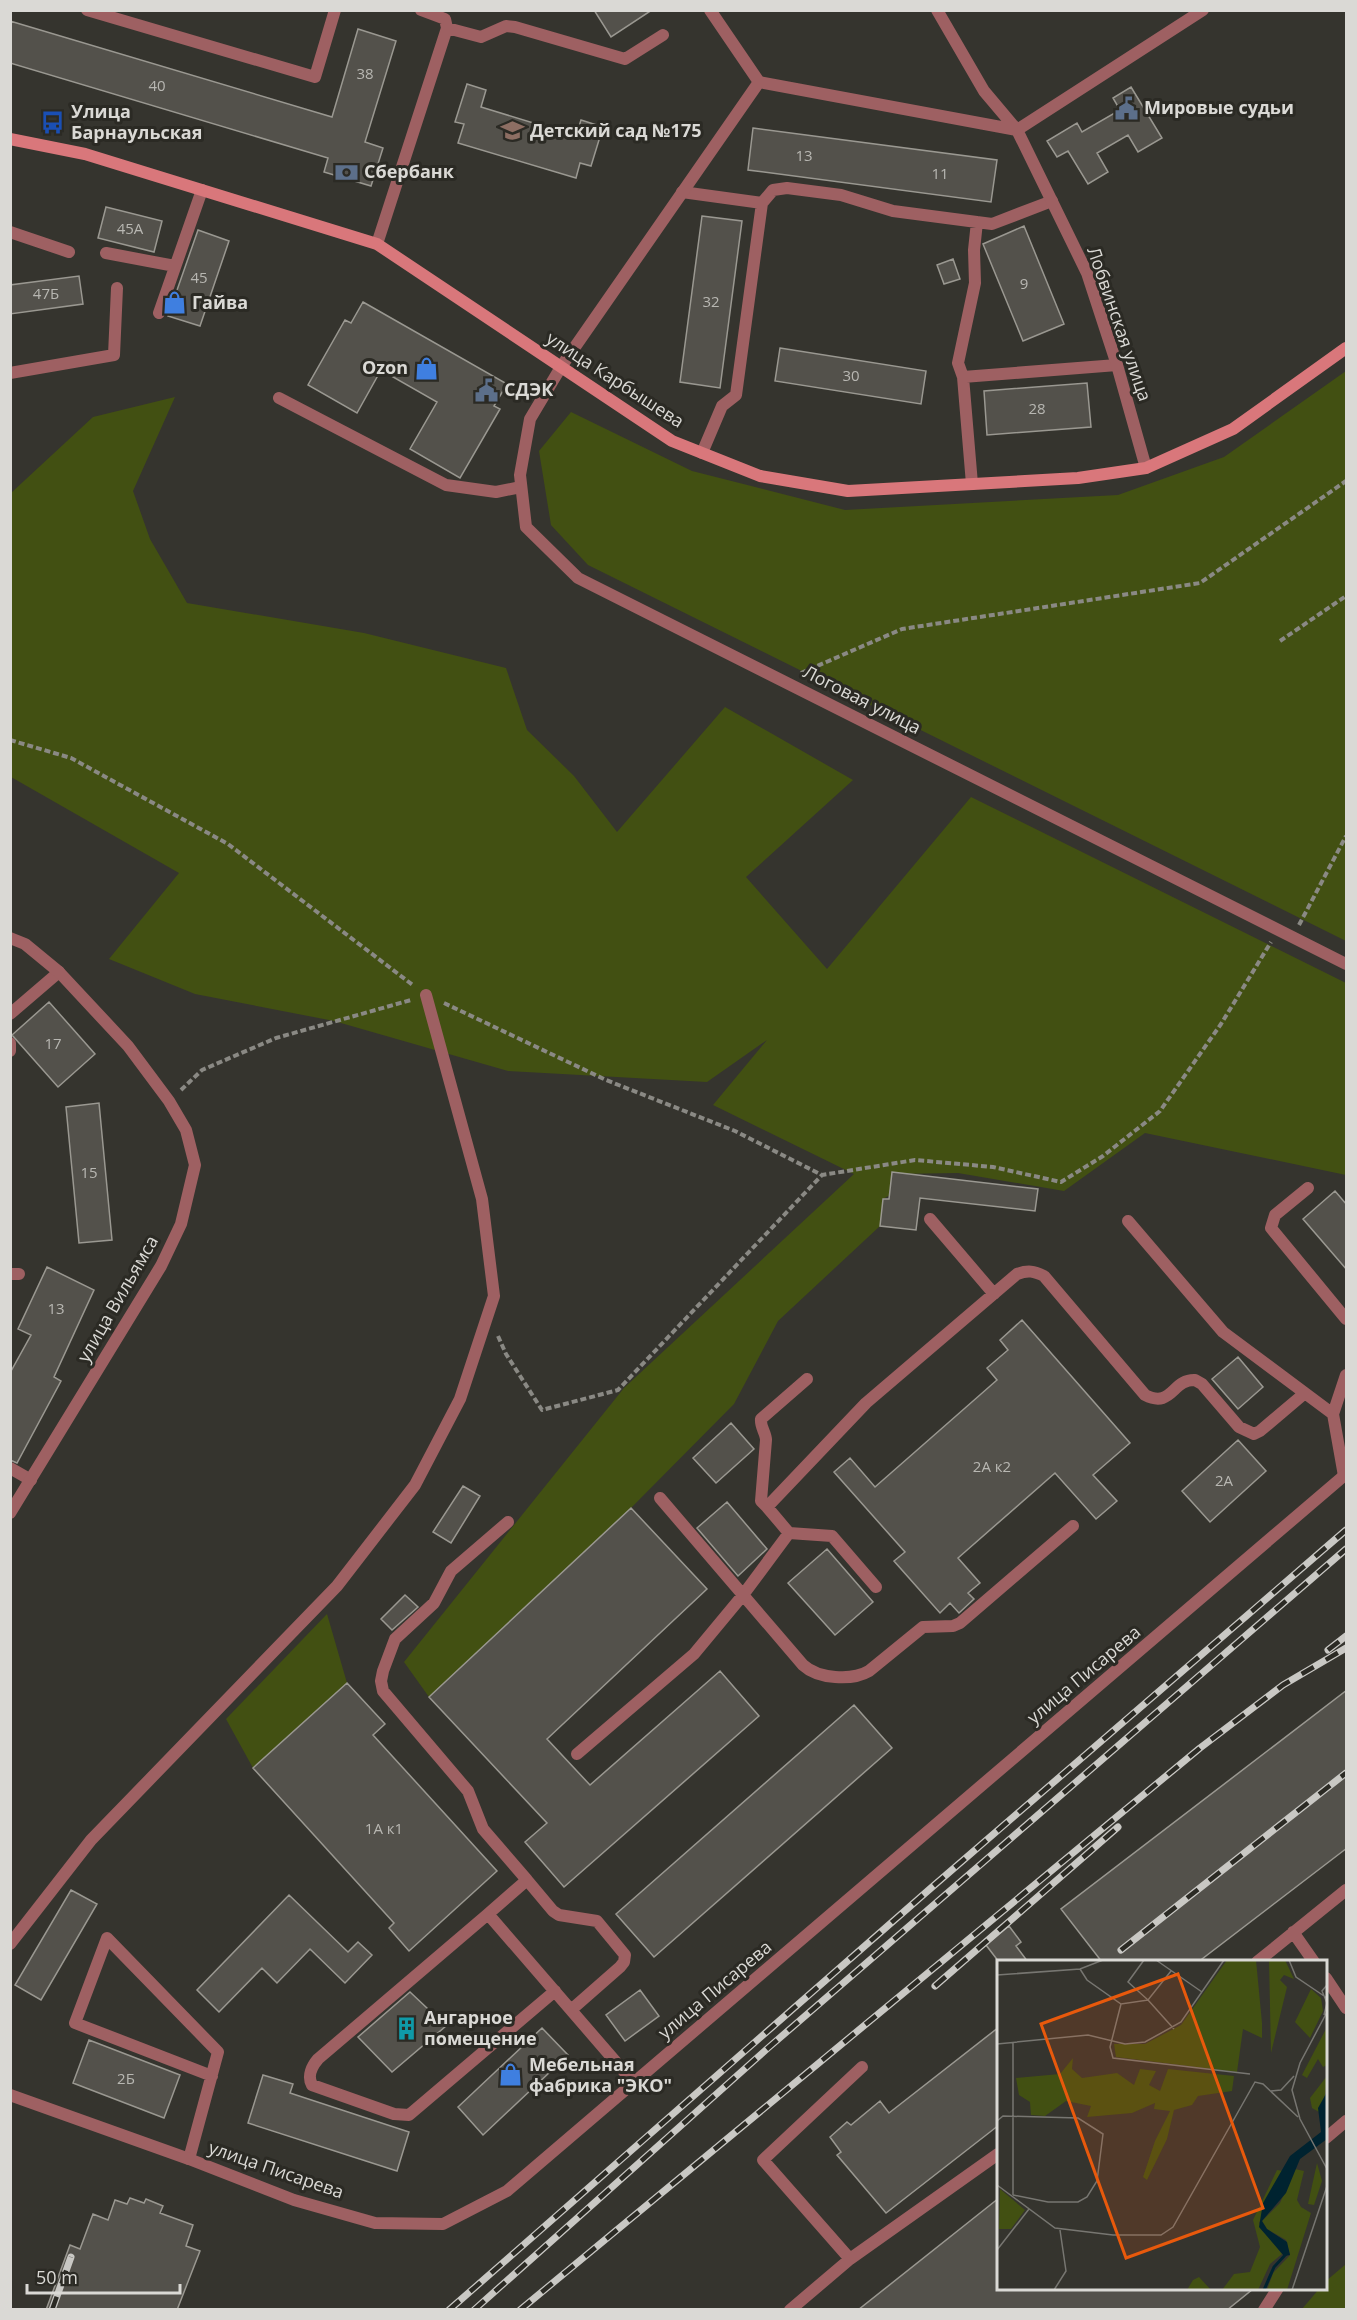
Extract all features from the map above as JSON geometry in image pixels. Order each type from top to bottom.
[{"type":"street","points":[[87,10],[315,77],[334,10]]},
{"type":"street","points":[[377,244],[447,28],[445,19],[421,10]]},
{"type":"street","points":[[710,10],[759,82],[1017,130],[1203,10]]},
{"type":"street","name":"Лобвинская улица","points":[[938,10],[984,91],[1017,130],[1087,273],[1117,365],[1146,468]]},
{"type":"street","points":[[447,28],[481,37],[507,26],[515,27],[625,59],[663,35]]},
{"type":"street","name":"Логовая улица","points":[[759,82],[561,366],[530,418],[520,475],[526,527],[578,578],[1347,964]]},
{"type":"street","name":"улица Карбышева","points":[[10,139],[85,154],[377,244],[672,441],[760,476],[848,491],[1077,478],[1146,468],[1233,429],[1347,348]]},
{"type":"street","points":[[702,453],[722,406],[736,395],[762,203],[773,190],[787,188],[841,195],[893,211],[992,224],[1052,201]]},
{"type":"street","points":[[159,313],[202,190]]},
{"type":"street","points":[[682,192],[762,203]]},
{"type":"street","points":[[972,484],[963,377],[958,363],[975,283],[974,250],[977,222]]},
{"type":"street","points":[[10,232],[69,252]]},
{"type":"street","points":[[106,253],[175,266]]},
{"type":"street","points":[[10,373],[114,355],[117,288]]},
{"type":"street","points":[[963,377],[1117,365]]},
{"type":"street","points":[[279,398],[446,485],[496,492],[521,488]]},
{"type":"street","name":"улица Вильямса","points":[[10,938],[25,945],[59,972],[128,1046],[170,1101],[186,1130],[195,1166],[181,1224],[161,1266],[10,1513]]},
{"type":"street","points":[[10,1014],[59,972]]},
{"type":"street","points":[[10,1944],[92,1840],[337,1586],[415,1485],[460,1400],[494,1296],[482,1199],[426,995]]},
{"type":"street","points":[[10,1042],[10,1051]]},
{"type":"street","points":[[1308,1188],[1275,1215],[1270,1228],[1347,1319]]},
{"type":"street","points":[[930,1219],[994,1294]]},
{"type":"street","points":[[1128,1221],[1223,1332],[1333,1414]]},
{"type":"street","points":[[766,1507],[866,1403],[1017,1274],[1026,1271],[1034,1271],[1044,1276],[1145,1395],[1160,1400],[1183,1383],[1195,1380],[1202,1384],[1239,1427],[1254,1434],[1305,1393]]},
{"type":"street","points":[[1345,1475],[1333,1414],[1347,1375]]},
{"type":"street","points":[[807,1379],[761,1419],[761,1425],[766,1434],[761,1501],[789,1533],[832,1536],[876,1587]]},
{"type":"street","points":[[1335,1427],[1347,1418]]},
{"type":"street","points":[[10,1468],[31,1480]]},
{"type":"street","name":"улица Писарева","points":[[10,2095],[189,2159],[294,2200],[375,2223],[443,2224],[507,2191],[1345,1475]]},
{"type":"street","points":[[660,1498],[808,1670],[824,1675],[861,1676],[923,1627],[953,1626],[960,1623],[1073,1526]]},
{"type":"street","points":[[508,1522],[451,1571],[434,1603],[395,1639],[381,1681],[383,1691],[468,1791],[483,1829],[527,1881],[559,1915],[597,1921],[625,1955],[621,1967],[571,2010]]},
{"type":"street","points":[[577,1754],[694,1654],[743,1595],[789,1533]]},
{"type":"street","points":[[527,1881],[318,2058],[309,2080],[312,2085],[394,2114],[409,2115],[555,1991]]},
{"type":"street","points":[[1259,1960],[1347,1890]]},
{"type":"street","points":[[488,1914],[633,2083]]},
{"type":"street","points":[[1293,1932],[1313,1960]]},
{"type":"street","points":[[189,2159],[212,2076],[218,2052],[107,1938],[75,2023],[212,2076]]},
{"type":"street","points":[[1327,1979],[1347,2008]]},
{"type":"street","points":[[850,2259],[763,2160],[862,2067]]},
{"type":"street","points":[[1327,2137],[1347,2121]]},
{"type":"street","points":[[790,2310],[850,2259],[997,2155]]},
{"type":"street","points":[[1264,2310],[1277,2290]]},
{"type":"path","points":[[783,681],[902,629],[1200,583],[1347,481]]},
{"type":"path","points":[[1280,641],[1347,596]]},
{"type":"path","points":[[10,740],[71,758],[228,844],[426,995],[606,1080],[735,1131],[822,1175],[915,1160],[993,1167],[1061,1182],[1103,1156],[1160,1111],[1221,1024],[1278,929]]},
{"type":"path","points":[[1293,937],[1347,836]]},
{"type":"path","points":[[170,1101],[202,1070],[276,1038],[426,995]]},
{"type":"path","points":[[488,1314],[506,1354],[542,1410],[618,1390],[822,1175]]},
{"type":"green space","points":[[1346,371],[1346,941],[588,565],[551,525],[539,451],[571,412],[692,471],[845,510],[1118,495],[1224,457]]},
{"type":"green space","points":[[175,397],[133,491],[150,539],[187,603],[364,633],[506,668],[527,730],[574,776],[617,832],[725,707],[853,780],[746,877],[827,969],[971,797],[1346,983],[1346,1175],[1145,1133],[1064,1191],[958,1173],[892,1174],[890,1195],[883,1199],[880,1226],[778,1321],[734,1404],[631,1508],[429,1697],[404,1662],[624,1388],[854,1174],[713,1105],[767,1040],[707,1082],[508,1071],[334,1021],[195,994],[109,959],[179,873],[11,777],[11,493],[93,417]]},
{"type":"green space","points":[[327,1614],[347,1683],[253,1768],[226,1719]]},
{"type":"green space","points":[[1346,2264],[1346,2309],[1302,2309],[1318,2290],[1327,2290],[1327,2280]]},
{"type":"building","points":[[594,10],[652,10],[611,37]]},
{"type":"building","points":[[10,21],[332,117],[358,29],[396,41],[365,142],[383,148],[371,186],[324,172],[328,158],[10,63]]},
{"type":"building","name":"Детский сад №175","points":[[467,84],[486,90],[481,107],[576,136],[581,120],[603,127],[591,166],[580,163],[576,178],[458,143],[464,124],[455,122]]},
{"type":"building","points":[[1131,87],[1162,138],[1138,152],[1128,135],[1097,153],[1108,172],[1088,184],[1068,151],[1057,157],[1047,141],[1077,123],[1082,132],[1120,110],[1113,98]]},
{"type":"building","points":[[753,128],[997,160],[991,202],[748,170]]},
{"type":"building","points":[[106,207],[162,221],[154,252],[98,238]]},
{"type":"building","points":[[702,216],[742,221],[720,388],[680,382]]},
{"type":"building","points":[[1024,226],[1064,324],[1023,341],[983,244]]},
{"type":"building","points":[[198,230],[229,241],[200,326],[168,316]]},
{"type":"building","points":[[953,259],[960,279],[944,284],[937,265]]},
{"type":"building","points":[[79,276],[83,304],[10,314],[10,285]]},
{"type":"building","points":[[363,302],[507,384],[494,406],[500,409],[460,478],[410,449],[437,402],[381,370],[357,413],[308,385],[345,320],[351,323]]},
{"type":"building","points":[[780,348],[926,371],[921,404],[775,381]]},
{"type":"building","points":[[1087,383],[1091,427],[987,435],[984,391]]},
{"type":"building","points":[[49,1002],[95,1054],[58,1087],[12,1035]]},
{"type":"building","points":[[99,1103],[112,1240],[79,1243],[66,1107]]},
{"type":"building","points":[[892,1172],[1038,1189],[1035,1211],[920,1198],[916,1230],[880,1226],[883,1199],[889,1199]]},
{"type":"building","points":[[1335,1191],[1347,1205],[1347,1270],[1303,1219]]},
{"type":"building","points":[[47,1267],[94,1290],[54,1377],[61,1381],[17,1463],[10,1460],[10,1373],[31,1335],[18,1329]]},
{"type":"building","points":[[1022,1320],[1130,1443],[1093,1475],[1117,1501],[1096,1519],[1055,1473],[958,1558],[980,1583],[968,1593],[974,1599],[959,1613],[950,1603],[940,1613],[894,1561],[905,1552],[834,1472],[850,1458],[875,1487],[997,1380],[987,1368],[1008,1350],[1000,1340]]},
{"type":"building","points":[[1238,1357],[1263,1387],[1238,1409],[1212,1379]]},
{"type":"building","points":[[731,1423],[754,1449],[716,1483],[693,1458]]},
{"type":"building","points":[[1238,1440],[1266,1471],[1210,1522],[1182,1491]]},
{"type":"building","points":[[463,1486],[480,1496],[451,1543],[433,1532]]},
{"type":"building","points":[[727,1502],[767,1549],[738,1576],[697,1528]]},
{"type":"building","points":[[631,1508],[707,1589],[547,1739],[590,1785],[720,1671],[759,1716],[564,1887],[525,1842],[547,1823],[429,1697]]},
{"type":"building","points":[[827,1549],[873,1602],[835,1635],[788,1583]]},
{"type":"building","points":[[405,1595],[418,1607],[392,1630],[381,1619]]},
{"type":"building","points":[[347,1683],[385,1724],[373,1735],[497,1871],[409,1951],[389,1928],[394,1923],[253,1768]]},
{"type":"building","points":[[1347,1690],[1347,1848],[1201,1960],[1100,1960],[1061,1909]]},
{"type":"building","points":[[854,1705],[892,1748],[654,1957],[616,1914]]},
{"type":"building","points":[[71,1890],[97,1904],[41,2000],[15,1985]]},
{"type":"building","points":[[289,1895],[348,1952],[358,1942],[372,1955],[345,1983],[310,1949],[277,1983],[262,1968],[219,2012],[197,1990]]},
{"type":"building","points":[[1009,1926],[1021,1942],[1016,1946],[1026,1960],[997,1960],[986,1945]]},
{"type":"building","points":[[640,1990],[659,2016],[625,2041],[606,2015]]},
{"type":"building","name":"Ангарное помещение","points":[[410,1992],[446,2026],[392,2072],[358,2037]]},
{"type":"building","points":[[542,2028],[568,2055],[483,2135],[458,2107]]},
{"type":"building","points":[[997,2029],[997,2127],[886,2213],[837,2155],[841,2152],[830,2137],[847,2122],[851,2125],[880,2101],[889,2113]]},
{"type":"building","points":[[89,2040],[180,2075],[164,2118],[73,2083]]},
{"type":"building","points":[[263,2075],[293,2084],[290,2093],[409,2132],[397,2171],[248,2123]]},
{"type":"building","points":[[130,2198],[144,2203],[146,2199],[163,2206],[160,2213],[193,2225],[186,2246],[200,2251],[177,2310],[46,2310],[70,2245],[80,2249],[93,2214],[108,2220],[115,2200],[127,2204]]},
{"type":"building","points":[[997,2200],[997,2290],[1252,2290],[1227,2310],[858,2310]]},
{"type":"railway","points":[[449,2310],[931,1888],[1346,1530]]},
{"type":"railway","points":[[474,2310],[768,2048],[1346,1549]]},
{"type":"railway","points":[[1328,1650],[1346,1636]]},
{"type":"railway","points":[[520,2310],[1200,1748],[1283,1685],[1346,1648]]},
{"type":"railway","points":[[1121,1950],[1346,1773]]},
{"type":"railway","points":[[935,1986],[1118,1827]]},
{"type":"railway","points":[[52,2310],[71,2257]]},
{"type":"place","name":"Мировые судьи","points":[[1126,108]]},
{"type":"place","name":"Улица Барнаульская","points":[[53,122]]},
{"type":"place","name":"Детский сад №175","points":[[512,131]]},
{"type":"place","name":"Сбербанк","points":[[346,172]]},
{"type":"place","name":"Гайва","points":[[174,303]]},
{"type":"place","name":"Ozon","points":[[426,368]]},
{"type":"place","name":"СДЭК","points":[[486,390]]},
{"type":"place","name":"Ангарное помещение","points":[[406,2028]]},
{"type":"place","name":"Мебельная фабрика \"ЭКО\"","points":[[511,2075]]}]
